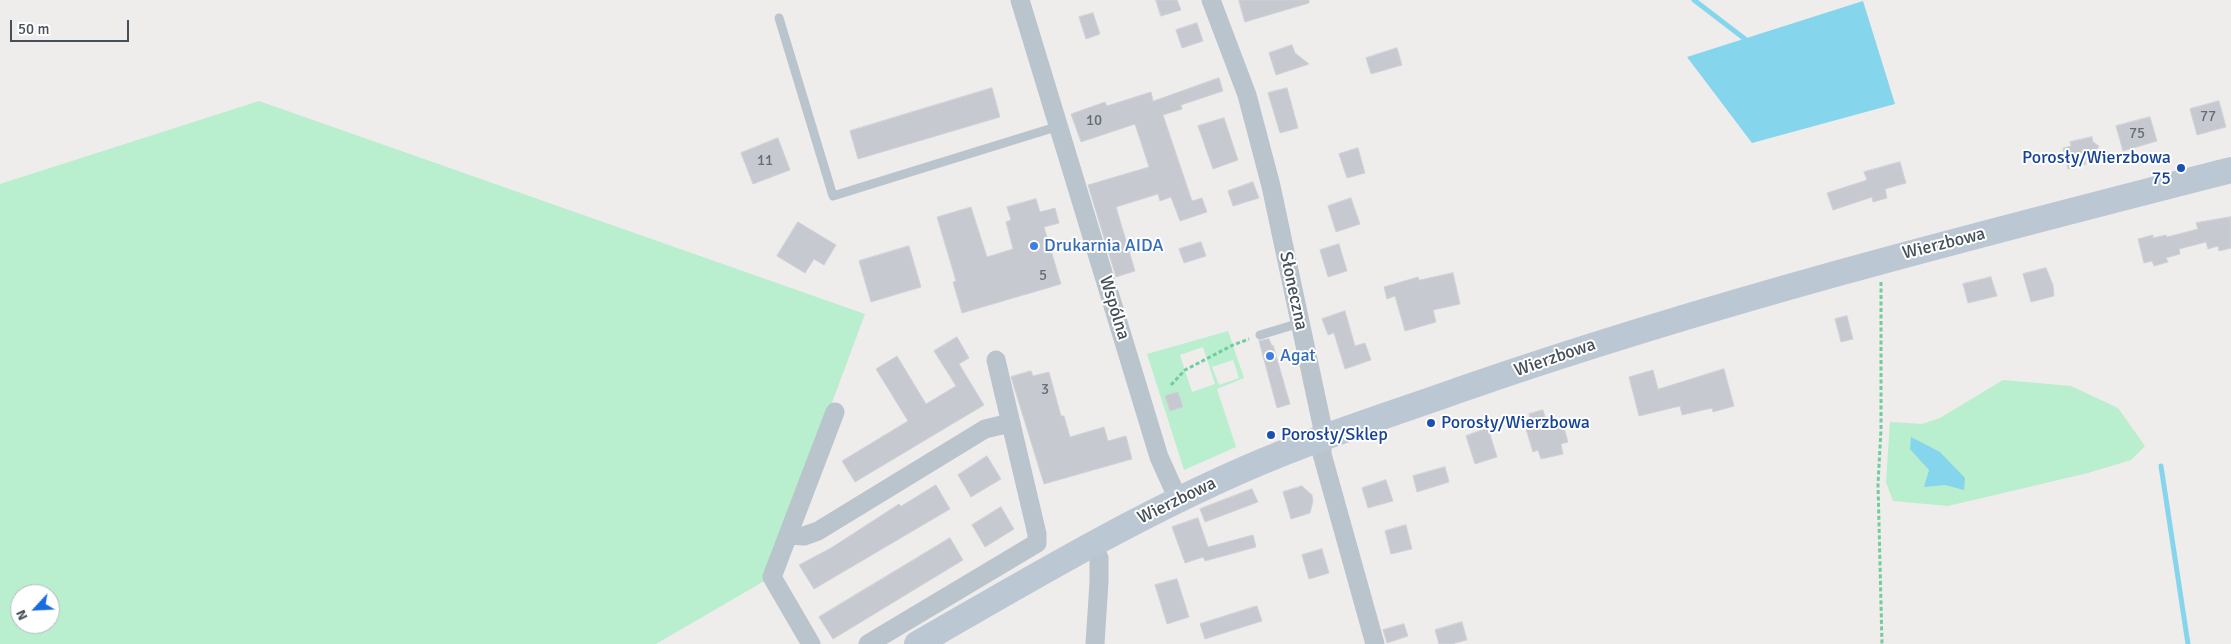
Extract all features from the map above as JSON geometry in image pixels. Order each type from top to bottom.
[{"type":"street","name":"Wspólna","points":[[1020,0],[1159,457],[1178,499]]},
{"type":"street","name":"Słoneczna","points":[[1211,0],[1248,96],[1271,186],[1322,425],[1322,454],[1375,644]]},
{"type":"street","name":"Wierzbowa","points":[[917,644],[1050,567],[1178,499],[1248,467],[1322,438],[1591,345],[1876,261],[2231,170]]},
{"type":"street","points":[[996,360],[1037,534],[1037,543],[1050,567]]},
{"type":"street","points":[[811,644],[772,577],[836,412]]},
{"type":"street","points":[[789,535],[804,536],[818,531],[985,429],[1010,423]]},
{"type":"street","points":[[868,644],[1037,543]]},
{"type":"street","points":[[1092,544],[1099,558],[1100,582],[1095,644]]},
{"type":"lane","points":[[779,18],[833,196],[1059,126]]},
{"type":"lane","points":[[1260,335],[1300,323]]},
{"type":"path","points":[[1876,261],[1880,281],[1881,429],[1878,484],[1882,644]]},
{"type":"path","points":[[1171,385],[1185,370],[1233,345],[1260,335]]},
{"type":"green space","points":[[259,101],[865,314],[766,580],[656,644],[0,644],[0,184]]},
{"type":"green space","points":[[1228,331],[1244,378],[1217,389],[1236,447],[1184,470],[1147,354]],"holes":[[[1203,347],[1215,384],[1192,392],[1180,355]],[[1233,360],[1239,378],[1219,385],[1212,367]]]},
{"type":"green space","points":[[2003,380],[2071,386],[2118,408],[2145,446],[2131,460],[2088,473],[1948,506],[1893,501],[1886,482],[1890,422],[1922,424],[1940,418]]},
{"type":"water","points":[[1863,1],[1895,104],[1752,143],[1687,57]]},
{"type":"water","points":[[1911,437],[1940,452],[1965,478],[1964,490],[1945,485],[1924,487],[1929,470],[1910,449]]},
{"type":"building","points":[[1156,0],[1177,0],[1181,10],[1161,16]]},
{"type":"building","points":[[1239,0],[1309,0],[1309,3],[1245,22]]},
{"type":"building","points":[[1093,13],[1100,34],[1086,39],[1079,17]]},
{"type":"building","points":[[1197,23],[1203,41],[1182,48],[1176,30]]},
{"type":"building","points":[[1292,45],[1295,53],[1309,64],[1276,75],[1269,53]]},
{"type":"building","points":[[1397,48],[1402,65],[1371,74],[1366,58]]},
{"type":"building","points":[[1219,78],[1223,91],[1181,105],[1182,109],[1163,115],[1192,201],[1202,198],[1207,212],[1180,221],[1171,197],[1160,201],[1158,194],[1116,207],[1135,271],[1116,277],[1088,185],[1149,167],[1135,124],[1081,142],[1071,114],[1105,102],[1107,106],[1151,92],[1153,101]]},
{"type":"building","points":[[992,88],[1000,117],[858,159],[850,131]]},
{"type":"building","points":[[1287,88],[1298,128],[1280,133],[1268,93]]},
{"type":"building","points":[[2219,101],[2226,127],[2197,135],[2190,109]]},
{"type":"building","points":[[2150,117],[2157,141],[2123,151],[2116,126]]},
{"type":"building","points":[[1224,118],[1238,160],[1213,169],[1198,126]]},
{"type":"building","points":[[2092,137],[2093,142],[2099,146],[2095,152],[2097,157],[2085,160],[2086,164],[2068,169],[2063,148],[2071,146],[2070,142]]},
{"type":"building","points":[[778,138],[790,170],[753,184],[741,153]]},
{"type":"building","points":[[1358,148],[1365,173],[1347,178],[1339,154]]},
{"type":"building","points":[[1900,162],[1906,183],[1885,189],[1887,198],[1873,202],[1872,197],[1833,210],[1827,193],[1867,180],[1864,172]]},
{"type":"building","points":[[1253,182],[1259,198],[1233,206],[1228,191]]},
{"type":"building","points":[[1351,198],[1360,224],[1336,232],[1328,206]]},
{"type":"building","name":"Drukarnia AIDA","points":[[1036,199],[1040,212],[1055,208],[1059,223],[1044,227],[1061,284],[962,313],[953,282],[956,281],[937,217],[971,207],[987,257],[1013,249],[1006,222],[1011,220],[1007,207]]},
{"type":"building","points":[[2231,217],[2231,248],[2219,251],[2218,246],[2208,249],[2206,242],[2179,249],[2180,254],[2166,258],[2168,262],[2154,266],[2152,261],[2144,263],[2138,239],[2153,235],[2153,238],[2166,235],[2167,237],[2198,229],[2196,223]]},
{"type":"building","points":[[798,222],[836,245],[824,265],[814,259],[805,273],[777,256]]},
{"type":"building","points":[[1201,242],[1206,256],[1184,263],[1179,249]]},
{"type":"building","points":[[1339,244],[1347,271],[1328,277],[1320,250]]},
{"type":"building","points":[[909,246],[921,287],[871,302],[859,261]]},
{"type":"building","points":[[2046,268],[2053,285],[2054,296],[2031,302],[2023,274]]},
{"type":"building","points":[[1453,273],[1460,304],[1433,310],[1436,322],[1405,331],[1395,296],[1387,299],[1384,287],[1418,277],[1419,280]]},
{"type":"building","points":[[1991,277],[1997,296],[1968,303],[1963,284]]},
{"type":"building","points":[[1345,311],[1355,346],[1365,343],[1371,360],[1345,369],[1334,333],[1328,335],[1322,319]]},
{"type":"building","points":[[1847,316],[1853,339],[1841,342],[1835,319]]},
{"type":"building","points":[[957,337],[969,358],[959,364],[984,405],[855,482],[842,461],[908,421],[876,369],[897,356],[926,404],[956,386],[934,351]]},
{"type":"building","points":[[1269,339],[1273,345],[1290,404],[1277,408],[1259,341]]},
{"type":"building","points":[[1724,369],[1734,406],[1713,412],[1712,408],[1682,415],[1680,406],[1639,416],[1629,377],[1653,370],[1658,389]]},
{"type":"building","points":[[1031,371],[1033,376],[1049,372],[1061,416],[1064,416],[1070,437],[1104,427],[1108,441],[1126,436],[1132,459],[1044,484],[1011,377]]},
{"type":"building","points":[[1178,392],[1183,407],[1170,411],[1165,396]]},
{"type":"building","points":[[1543,410],[1547,424],[1562,420],[1568,442],[1561,444],[1563,454],[1541,459],[1538,450],[1533,452],[1526,429],[1532,427],[1529,414]]},
{"type":"building","points":[[1488,428],[1497,457],[1475,464],[1466,436]]},
{"type":"building","points":[[987,456],[1001,479],[971,497],[958,475]]},
{"type":"building","points":[[1445,467],[1449,482],[1417,492],[1413,476]]},
{"type":"building","points":[[1386,480],[1393,501],[1368,508],[1362,488]]},
{"type":"building","points":[[936,485],[950,509],[814,589],[799,565],[831,548],[899,504],[901,506]]},
{"type":"building","points":[[1302,486],[1312,495],[1313,501],[1310,513],[1291,519],[1283,492]]},
{"type":"building","points":[[1252,489],[1258,502],[1205,522],[1200,509]]},
{"type":"building","points":[[1001,507],[1014,529],[985,547],[972,525]]},
{"type":"building","points":[[1198,518],[1208,547],[1253,535],[1256,547],[1205,561],[1203,557],[1185,563],[1172,527]]},
{"type":"building","points":[[1406,525],[1412,549],[1391,554],[1385,531]]},
{"type":"building","points":[[950,538],[963,560],[833,639],[819,617]]},
{"type":"building","points":[[1322,549],[1329,573],[1309,579],[1302,555]]},
{"type":"building","points":[[1177,579],[1189,617],[1167,624],[1155,585]]},
{"type":"building","points":[[1257,606],[1262,621],[1205,639],[1200,624]]},
{"type":"building","points":[[1462,622],[1467,640],[1451,644],[1439,644],[1435,630]]},
{"type":"building","points":[[1404,624],[1408,636],[1387,643],[1383,630]]},
{"type":"waterway","points":[[1694,0],[1745,39]]},
{"type":"waterway","points":[[2161,466],[2188,644]]},
{"type":"place","name":"Porosły/Wierzbowa 75","points":[[2181,168]]},
{"type":"place","name":"Drukarnia AIDA","points":[[1034,246]]},
{"type":"place","name":"Agat","points":[[1270,356]]},
{"type":"place","name":"Porosły/Wierzbowa","points":[[1431,423]]},
{"type":"place","name":"Porosły/Sklep","points":[[1271,435]]}]
